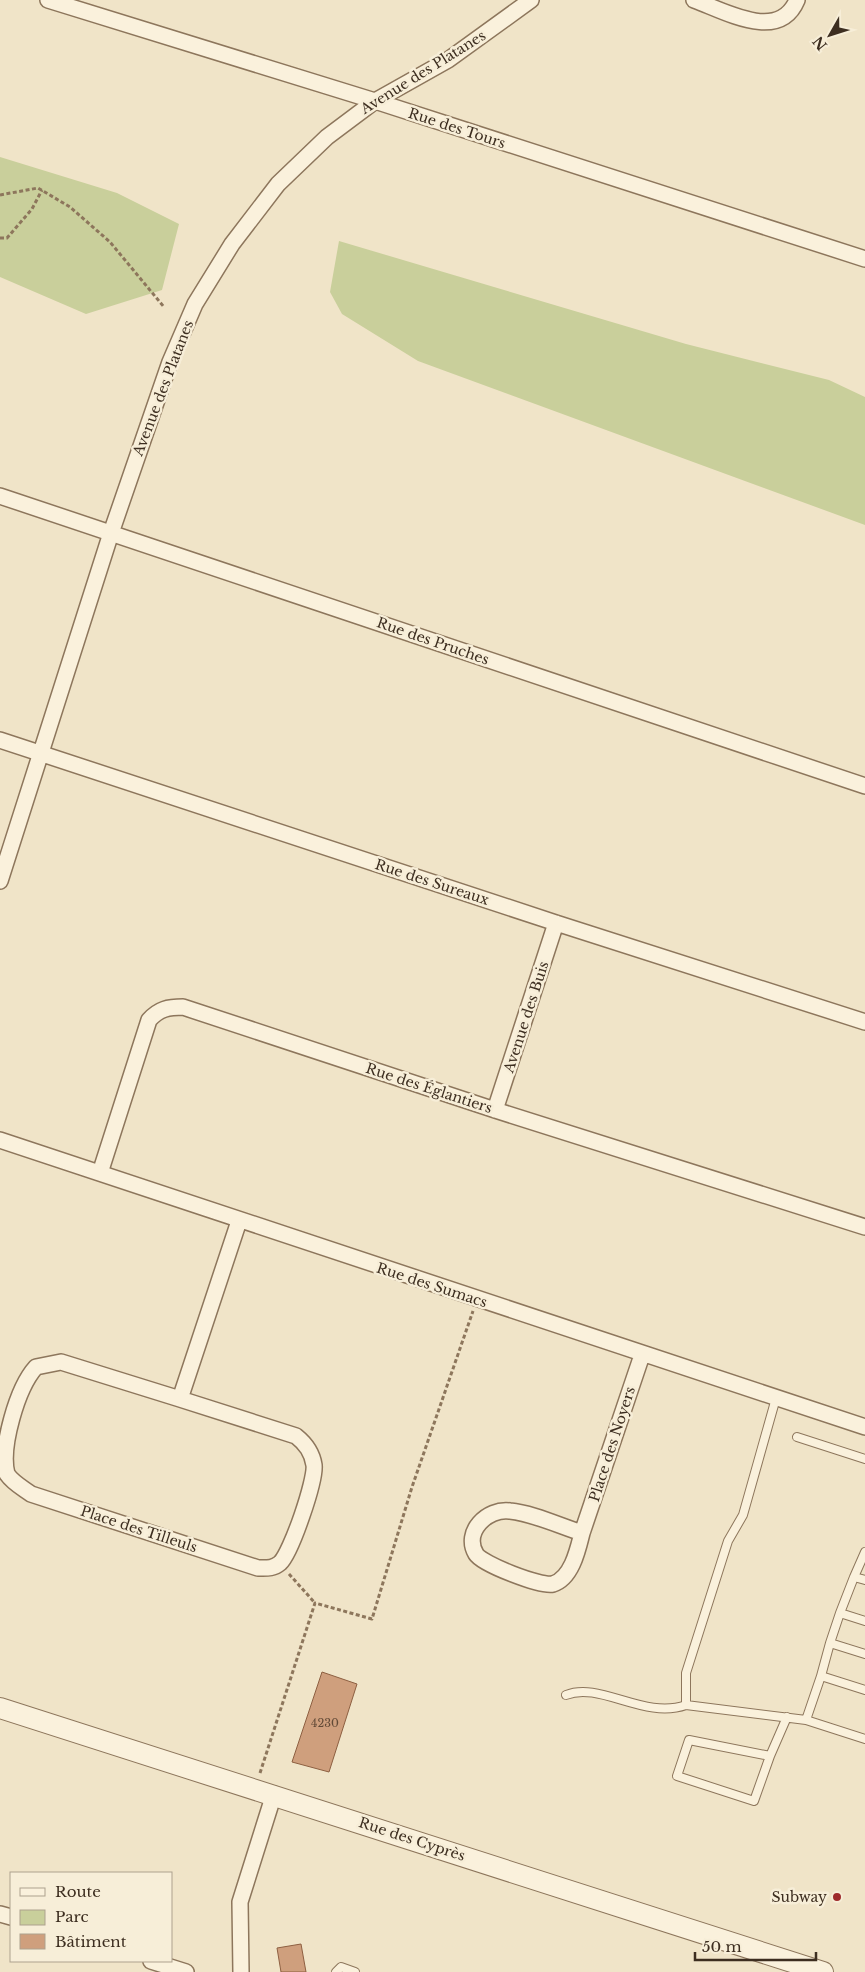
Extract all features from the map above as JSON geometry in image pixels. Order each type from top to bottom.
[{"type":"street","name":"Rue des Tours","points":[[48,0],[375,101],[865,259]]},
{"type":"street","name":"Avenue des Platanes","points":[[0,881],[111,533],[170,362],[195,304],[232,244],[278,184],[327,137],[375,101],[448,60],[531,0]]},
{"type":"street","points":[[694,0],[756,22],[781,20],[790,13],[797,0]]},
{"type":"street","name":"Rue des Pruches","points":[[0,496],[865,786]]},
{"type":"street","name":"Rue des Sureaux","points":[[0,740],[556,923],[865,1022]]},
{"type":"street","name":"Avenue des Buis","points":[[495,1110],[556,923]]},
{"type":"street","name":"Rue des Églantiers","points":[[100,1173],[149,1020],[156,1012],[168,1007],[183,1007],[495,1110],[865,1227]]},
{"type":"street","name":"Rue des Sumacs","points":[[0,1140],[642,1355],[865,1427]]},
{"type":"street","points":[[180,1399],[239,1220]]},
{"type":"street","name":"Place des Noyers","points":[[582,1533],[510,1511],[496,1511],[485,1517],[476,1527],[472,1542],[477,1556],[488,1564],[539,1582],[552,1584],[562,1578],[575,1560],[582,1533],[642,1355]]},
{"type":"street","name":"Place des Tilleuls","points":[[60,1362],[180,1399],[296,1436],[306,1444],[312,1455],[315,1475],[289,1551],[279,1564],[270,1568],[258,1568],[31,1494],[17,1485],[7,1474],[1,1460],[1,1445],[19,1390],[36,1367],[60,1362]]},
{"type":"street","name":"Rue des Cyprès","points":[[0,1708],[274,1794],[823,1972]]},
{"type":"street","points":[[241,1972],[240,1902],[274,1794]]},
{"type":"street","points":[[154,1962],[186,1972]]},
{"type":"lane","points":[[686,1705],[686,1673],[728,1541],[743,1515],[776,1398]]},
{"type":"lane","points":[[798,1437],[865,1459]]},
{"type":"lane","points":[[806,1720],[840,1613],[865,1552]]},
{"type":"lane","points":[[854,1577],[865,1580]]},
{"type":"lane","points":[[840,1613],[865,1621]]},
{"type":"lane","points":[[830,1643],[865,1654]]},
{"type":"lane","points":[[820,1676],[865,1690]]},
{"type":"lane","points":[[566,1695],[579,1690],[652,1708],[673,1710],[686,1705],[787,1717],[806,1720],[865,1739]]},
{"type":"lane","points":[[770,1756],[689,1740],[677,1776],[754,1801],[770,1756],[787,1717]]},
{"type":"lane","points":[[336,1972],[341,1967],[355,1972]]},
{"type":"path","points":[[0,195],[38,188],[70,207],[110,242],[164,307]]},
{"type":"path","points":[[0,238],[7,238],[32,208],[42,190]]},
{"type":"path","points":[[279,1564],[315,1604],[372,1619],[412,1487],[476,1299]]},
{"type":"path","points":[[274,1794],[260,1774],[315,1604]]},
{"type":"green space","points":[[0,157],[117,193],[179,224],[162,290],[86,314],[0,277]]},
{"type":"green space","points":[[339,241],[686,344],[829,380],[865,397],[865,525],[418,361],[342,314],[330,292]]},
{"type":"building","points":[[322,1672],[357,1684],[329,1772],[292,1762]]},
{"type":"building","points":[[301,1944],[306,1972],[281,1972],[277,1948]]},
{"type":"place","name":"Subway","points":[[837,1897]]}]
